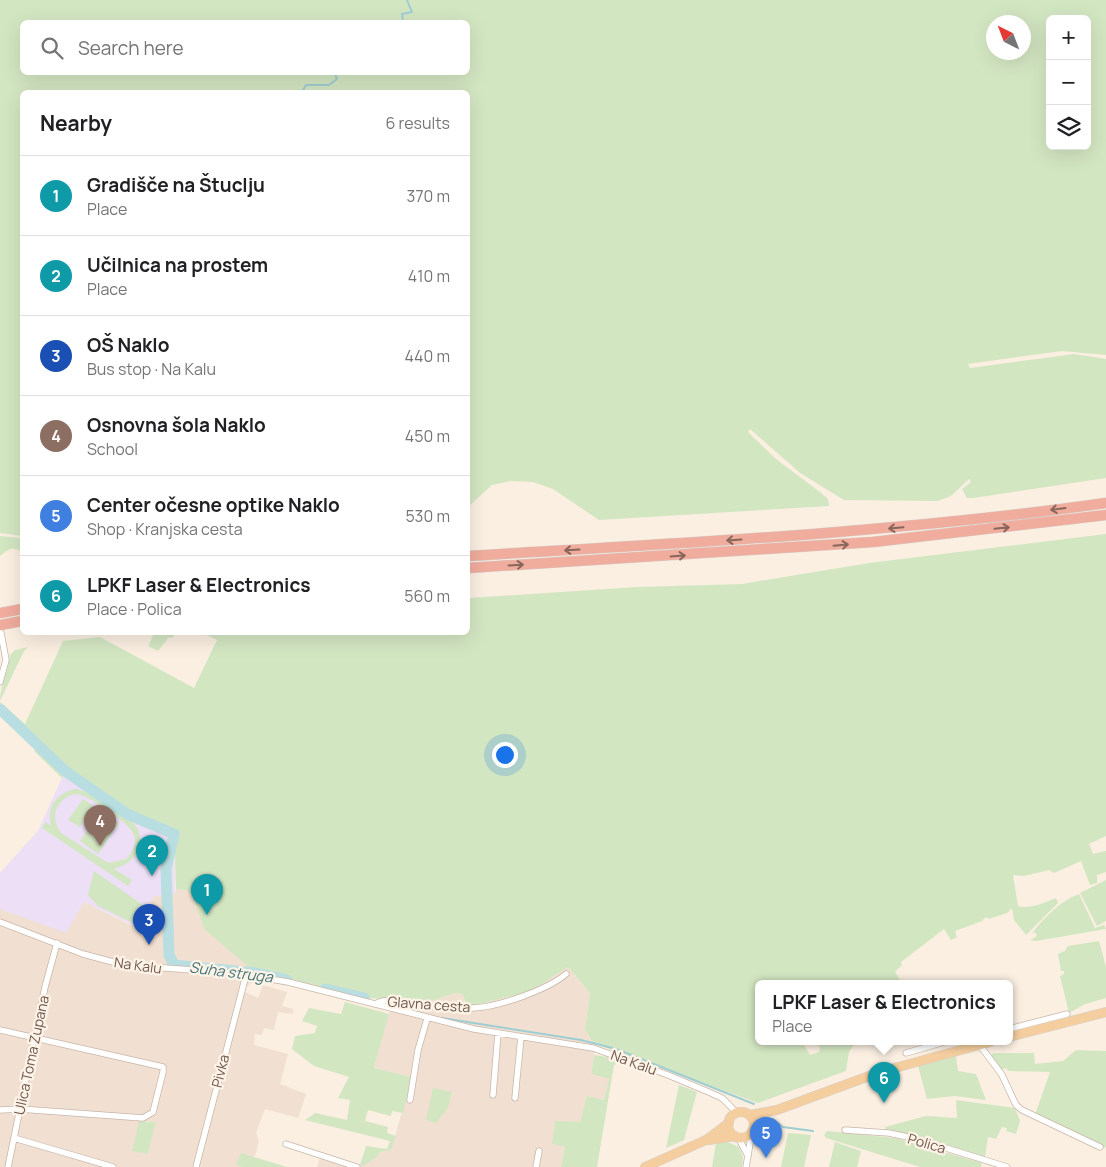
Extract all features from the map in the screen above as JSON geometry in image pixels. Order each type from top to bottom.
[{"type":"highway","points":[[470,556],[875,530],[1106,503]]},
{"type":"highway","points":[[470,568],[873,542],[1106,515]]},
{"type":"highway","points":[[0,613],[20,609]]},
{"type":"highway","points":[[0,629],[20,622]]},
{"type":"main road","points":[[1013,1036],[1058,1021],[1106,1012]]},
{"type":"main road","points":[[706,1140],[736,1136],[745,1137],[752,1124],[777,1110],[880,1072],[975,1045]]},
{"type":"main road","points":[[736,1136],[730,1130],[729,1123],[731,1117],[737,1113],[744,1112],[752,1124]]},
{"type":"main road","points":[[645,1167],[706,1140],[729,1123]]},
{"type":"street","points":[[0,629],[6,660],[0,682]]},
{"type":"street","name":"Na Kalu","points":[[0,922],[82,954],[124,965],[223,972],[288,982],[427,1019],[498,1033],[593,1048],[711,1093],[722,1098],[737,1113]]},
{"type":"street","name":"Ulica Toma Zupana","points":[[8,1167],[57,943]]},
{"type":"street","points":[[223,972],[237,979],[242,987]]},
{"type":"street","name":"Glavna cesta","points":[[375,1004],[384,999],[419,1005],[474,1008],[506,1001],[543,987],[566,974]]},
{"type":"street","name":"Pivka","points":[[196,1167],[246,975]]},
{"type":"street","points":[[1013,1028],[1058,1021],[1067,1014]]},
{"type":"street","points":[[410,1100],[418,1050],[427,1019]]},
{"type":"street","points":[[0,1030],[163,1067],[159,1094],[153,1112],[149,1117],[20,1109],[0,1110]]},
{"type":"street","points":[[493,1095],[498,1033]]},
{"type":"street","points":[[515,1098],[521,1037]]},
{"type":"street","points":[[906,1053],[934,1045]]},
{"type":"street","points":[[980,1045],[1002,1076],[1016,1105],[1022,1110],[1100,1147]]},
{"type":"street","points":[[746,1167],[752,1124]]},
{"type":"street","name":"Polica","points":[[845,1130],[889,1133],[917,1139],[1007,1167]]},
{"type":"street","points":[[736,1136],[748,1156]]},
{"type":"street","points":[[14,1138],[113,1167]]},
{"type":"street","points":[[286,1144],[356,1167]]},
{"type":"street","points":[[536,1167],[539,1151]]},
{"type":"shaded area","points":[[65,771],[127,814],[174,834],[175,894],[154,896],[137,927],[84,902],[66,933],[0,909],[0,873],[38,831]]},
{"type":"shaded area","points":[[176,889],[186,890],[192,896],[195,906],[237,955],[256,973],[257,980],[244,988],[245,992],[258,998],[263,985],[287,992],[282,1006],[293,1009],[293,1014],[278,1012],[274,1030],[264,1028],[262,1035],[255,1034],[254,1045],[288,1054],[280,1084],[306,1094],[298,1118],[265,1109],[256,1133],[259,1140],[256,1153],[254,1157],[241,1154],[237,1164],[243,1167],[0,1167],[0,909],[31,919],[84,902],[133,926],[154,896],[175,894]],"holes":[[[144,1121],[156,1122],[148,1154]]]},
{"type":"shaded area","points":[[568,967],[590,993],[585,1029],[595,1047],[591,1074],[609,1079],[604,1100],[587,1096],[580,1123],[565,1147],[561,1167],[317,1167],[321,1153],[363,1166],[377,1157],[380,1152],[391,1150],[412,1077],[374,1068],[393,999],[431,1001],[455,993],[462,994],[467,1007],[531,991]]},
{"type":"green space","points":[[0,0],[1106,0],[1106,355],[1062,351],[968,364],[970,368],[1074,354],[1106,359],[1106,478],[967,498],[962,489],[971,482],[969,479],[951,496],[938,501],[844,500],[800,473],[750,429],[748,432],[776,459],[828,499],[829,506],[599,520],[553,489],[533,482],[511,481],[492,485],[470,505],[470,90],[20,90],[20,536],[0,533]]},
{"type":"green space","points":[[1106,534],[1106,836],[1089,844],[1093,854],[1106,851],[1106,872],[1097,875],[1097,883],[1090,885],[1081,861],[1054,873],[1049,870],[1024,876],[1013,875],[1018,906],[1032,906],[1056,898],[1058,903],[1026,935],[1014,920],[1012,908],[1007,913],[989,919],[986,917],[982,921],[955,931],[957,937],[951,940],[944,929],[901,962],[902,965],[895,972],[900,980],[755,980],[755,1045],[804,1045],[810,1055],[819,1052],[820,1048],[818,1045],[854,1045],[849,1052],[846,1071],[758,1103],[593,1043],[585,1029],[590,993],[568,967],[531,991],[468,1007],[462,994],[455,993],[431,1001],[364,998],[287,978],[256,973],[205,930],[192,896],[186,890],[176,889],[174,834],[127,814],[65,772],[62,778],[34,751],[36,748],[46,756],[48,755],[0,707],[0,702],[25,724],[63,641],[100,637],[194,688],[217,640],[207,635],[470,635],[470,598],[637,587],[742,584],[869,563]]},
{"type":"green space","points":[[0,536],[20,538],[20,551],[10,549],[0,556]]},
{"type":"green space","points":[[154,635],[174,635],[172,638],[169,637],[158,651],[148,646]]},
{"type":"green space","points":[[28,647],[24,651],[0,701],[1,689],[10,655],[15,650]]},
{"type":"green space","points":[[76,789],[100,799],[118,810],[137,828],[140,842],[136,854],[127,863],[114,869],[132,880],[128,886],[42,828],[45,822],[51,826],[50,813],[54,802],[63,793]],"holes":[[[74,794],[92,800],[128,826],[135,837],[135,844],[126,859],[108,863],[61,833],[55,821],[56,810],[63,800]]]},
{"type":"green space","points":[[83,799],[94,806],[80,827],[68,820]]},
{"type":"green space","points":[[101,810],[119,823],[98,854],[80,841]]},
{"type":"green space","points":[[94,871],[143,905],[135,924],[98,906],[88,895]]},
{"type":"green space","points":[[1106,880],[1106,921],[1097,926],[1080,893]]},
{"type":"green space","points":[[1079,894],[1095,928],[1104,925],[1106,929],[1036,941],[1030,940],[1037,936],[1035,932],[1032,934],[1033,932],[1053,910]]},
{"type":"green space","points":[[1099,941],[1106,967],[1106,998],[1085,1004],[1069,1013],[1060,976],[1064,974],[1064,971],[1061,971],[1058,954],[1065,951],[1068,946]]},
{"type":"green space","points":[[345,1002],[389,1014],[374,1068],[412,1077],[403,1113],[392,1111],[391,1116],[368,1110],[365,1121],[388,1127],[387,1133],[396,1136],[391,1150],[380,1152],[377,1157],[363,1166],[360,1165],[366,1146],[387,1149],[390,1141],[305,1120],[315,1113],[347,1120],[350,1100],[338,1098],[349,1077],[314,1066],[292,1049],[295,1036],[315,1033],[317,1026],[302,1021],[309,1008],[341,1014]]},
{"type":"green space","points":[[1076,1050],[1106,1051],[1106,1147],[1104,1148],[1035,1115],[1050,1072],[1008,1071],[1006,1068],[1001,1070],[991,1056],[993,1053],[1034,1053],[1035,1064],[1063,1061]]},
{"type":"green space","points":[[594,1055],[607,1057],[663,1078],[619,1063],[614,1065],[597,1167],[561,1167],[565,1147],[552,1144],[555,1121],[580,1122],[587,1096],[604,1100],[609,1079],[591,1074]]},
{"type":"green space","points":[[956,1056],[958,1071],[976,1074],[986,1100],[954,1096],[927,1099],[918,1066]]},
{"type":"green space","points":[[679,1085],[697,1092],[684,1140],[666,1148]]},
{"type":"green space","points":[[433,1088],[452,1092],[448,1108],[436,1123],[426,1120]]},
{"type":"green space","points":[[956,1100],[1015,1108],[1020,1121],[1016,1134],[1006,1131],[1007,1128],[1002,1127],[996,1139],[988,1137],[985,1157],[922,1137],[886,1130],[885,1127],[926,1116],[957,1118]]},
{"type":"green space","points":[[139,1121],[156,1122],[148,1154],[132,1151]]},
{"type":"green space","points":[[827,1131],[895,1138],[982,1163],[981,1167],[920,1167],[826,1138],[824,1135]]},
{"type":"green space","points":[[788,1133],[811,1135],[804,1167],[781,1167]]},
{"type":"green space","points":[[725,1141],[739,1147],[743,1158],[742,1167],[712,1167],[716,1143]]},
{"type":"green space","points":[[835,1142],[861,1151],[857,1167],[829,1167]]},
{"type":"green space","points":[[241,1153],[287,1167],[243,1167],[236,1165]]},
{"type":"waterway","points":[[403,20],[402,14],[412,12],[407,0]]},
{"type":"waterway","points":[[303,90],[306,85],[329,85],[337,79],[335,75]]},
{"type":"waterway","name":"Suha struga","points":[[0,709],[65,771],[127,814],[174,834],[166,869],[169,955],[174,965],[256,973],[287,980]]},
{"type":"waterway","name":"Suha struga","points":[[325,989],[364,998]]},
{"type":"waterway","points":[[442,1018],[581,1040],[616,1049],[754,1104]]},
{"type":"waterway","points":[[773,1119],[783,1127],[813,1131]]},
{"type":"place","name":"Osnovna šola Naklo","points":[[100,846]]},
{"type":"place","name":"Učilnica na prostem","points":[[152,876]]},
{"type":"place","name":"Gradišče na Štuclju","points":[[207,915]]},
{"type":"place","name":"OŠ Naklo","points":[[149,945]]},
{"type":"place","name":"LPKF Laser & Electronics","points":[[884,1103]]},
{"type":"place","name":"Center očesne optike Naklo","points":[[766,1158]]}]
